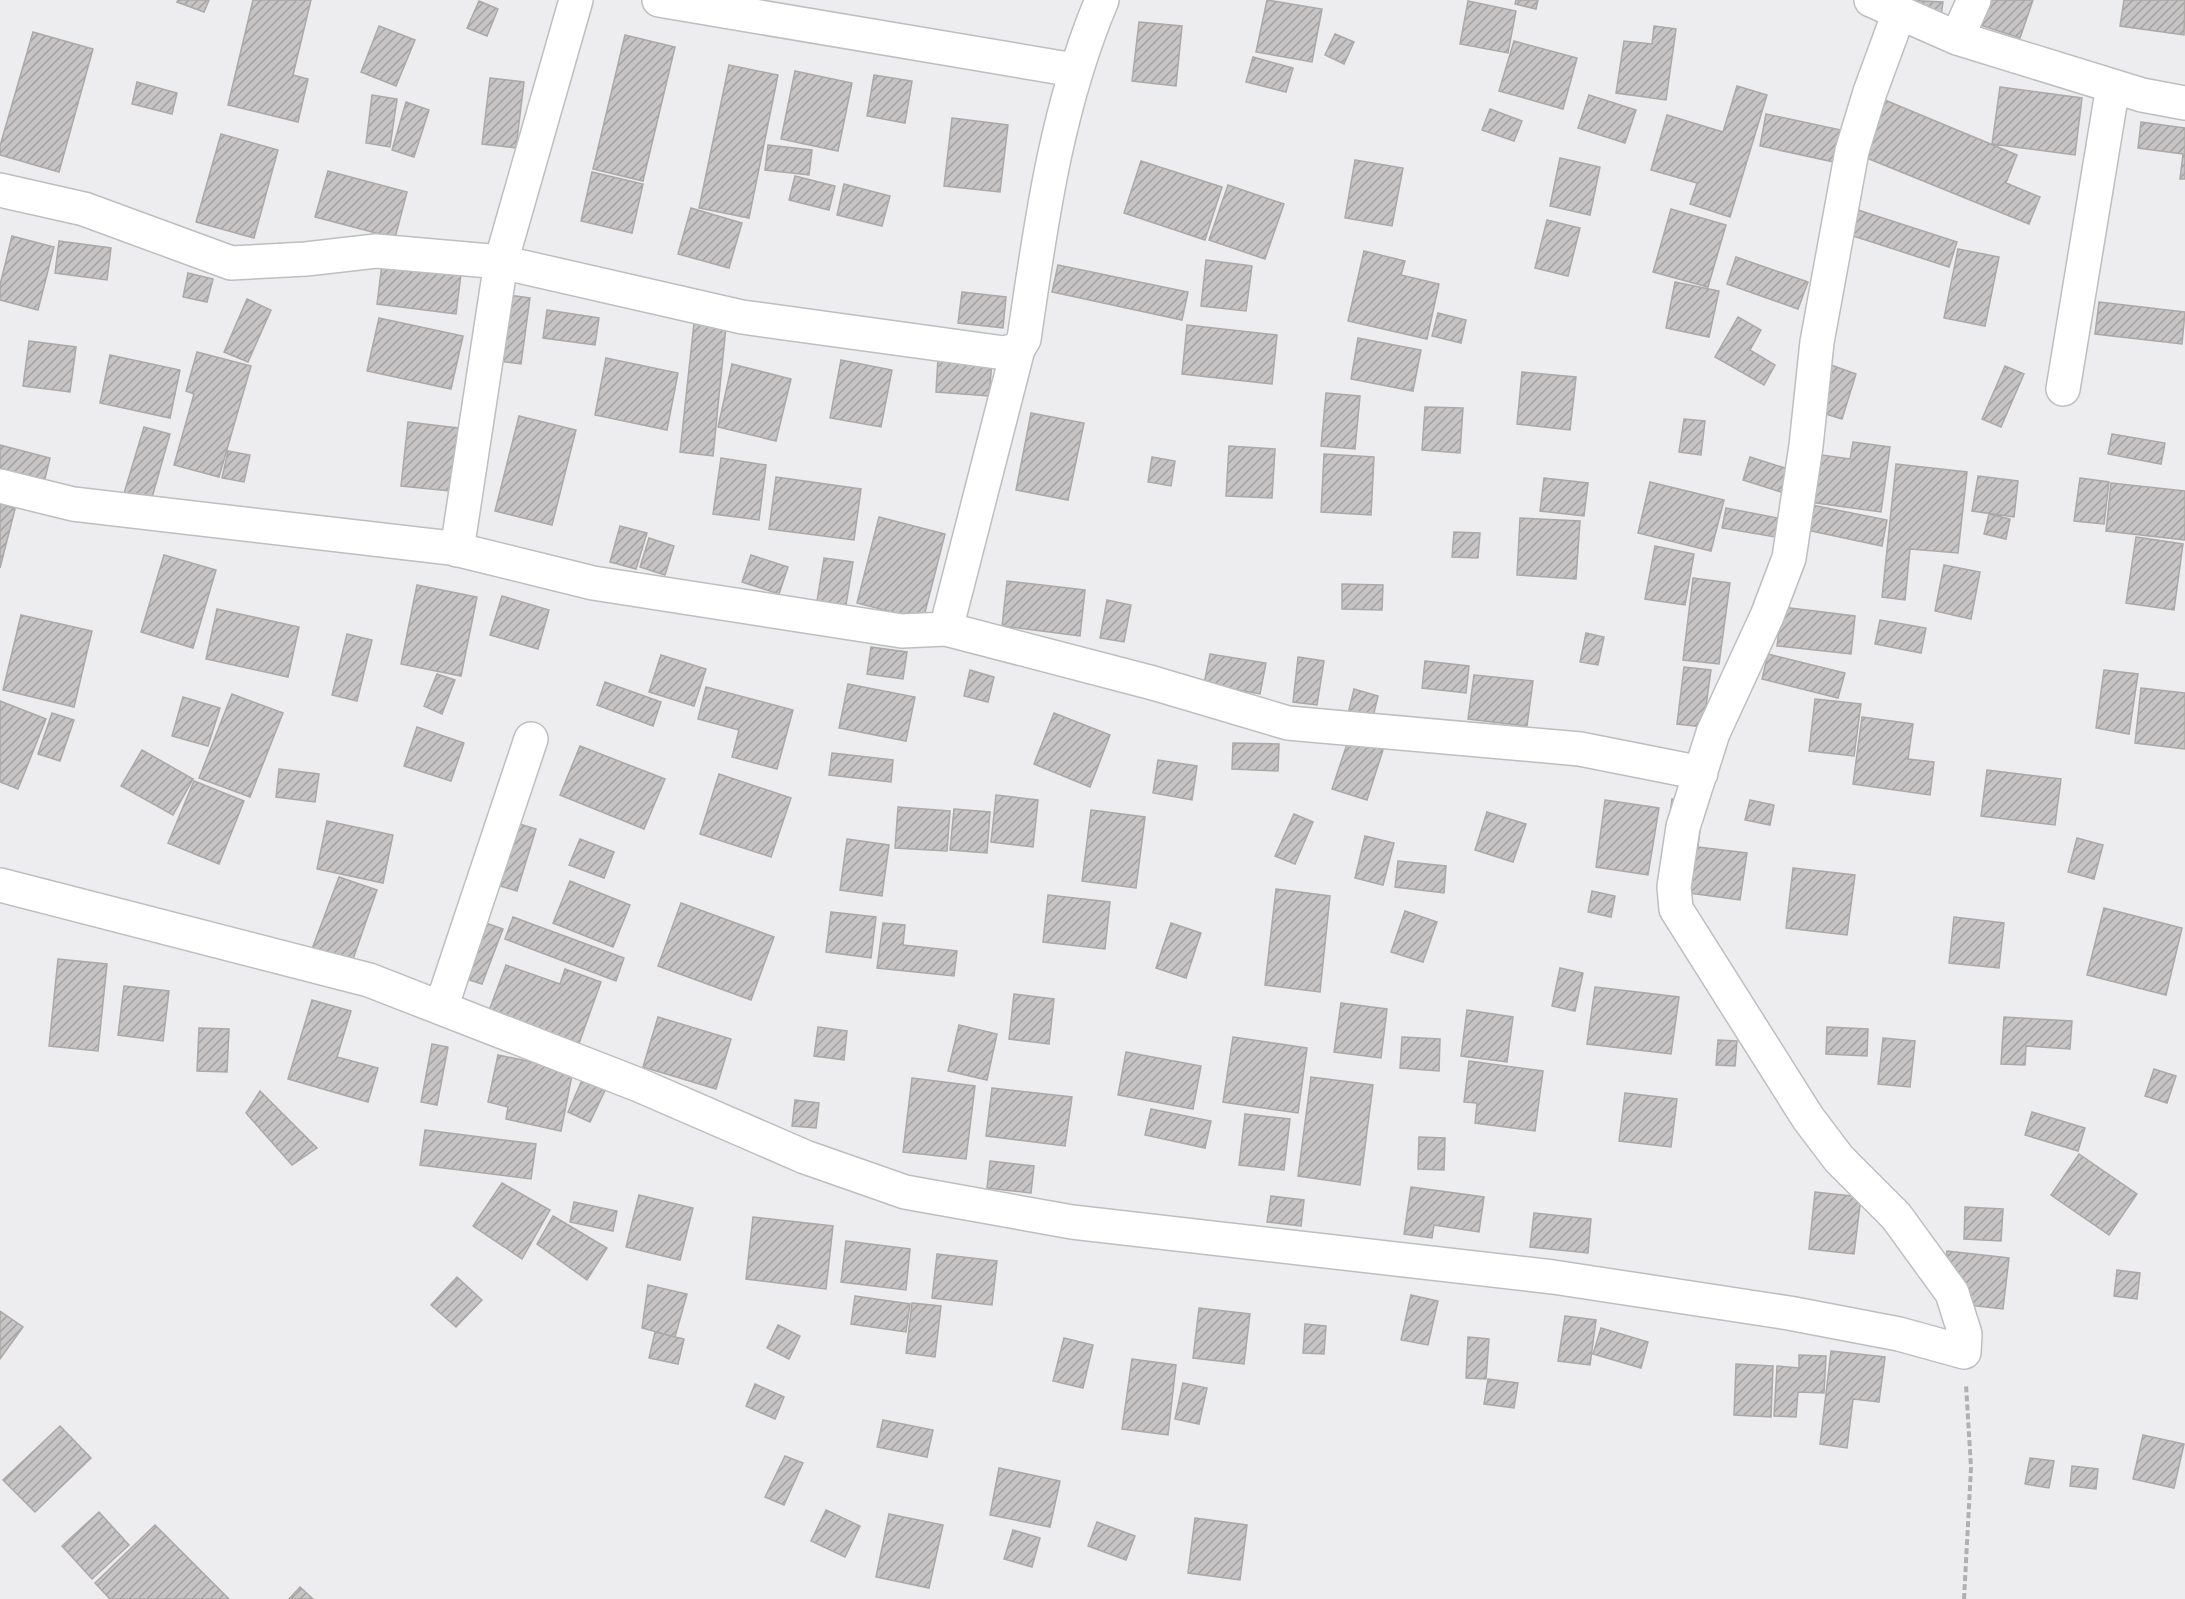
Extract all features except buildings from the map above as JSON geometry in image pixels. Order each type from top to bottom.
[{"type":"street","points":[[457,550],[501,262],[576,0]]},
{"type":"street","points":[[659,0],[1074,70]]},
{"type":"street","points":[[946,629],[1018,349],[1024,339],[1046,190],[1074,70],[1102,0]]},
{"type":"street","points":[[1957,39],[1974,0]]},
{"type":"street","points":[[0,885],[369,980],[639,1085],[805,1157],[905,1192],[1072,1222],[1553,1277],[1789,1313],[1899,1334],[1964,1352],[1965,1334],[1952,1293],[1896,1216],[1839,1159],[1808,1118],[1676,909],[1674,887],[1683,827],[1713,733],[1767,616],[1789,558],[1806,446],[1817,342],[1852,151],[1870,92],[1885,7],[1957,39],[2113,86],[2185,103]]},
{"type":"street","points":[[2063,389],[2113,86]]},
{"type":"street","points":[[0,190],[84,209],[231,263],[306,260],[376,251],[501,262],[742,317],[1004,353],[1018,349]]},
{"type":"street","points":[[0,486],[73,504],[457,550],[594,583],[902,631],[946,629],[1153,682],[1287,723],[1580,749],[1701,773]]},
{"type":"street","points":[[441,1008],[531,739]]},
{"type":"path","points":[[1964,1352],[1971,1468],[1964,1599]]}]
